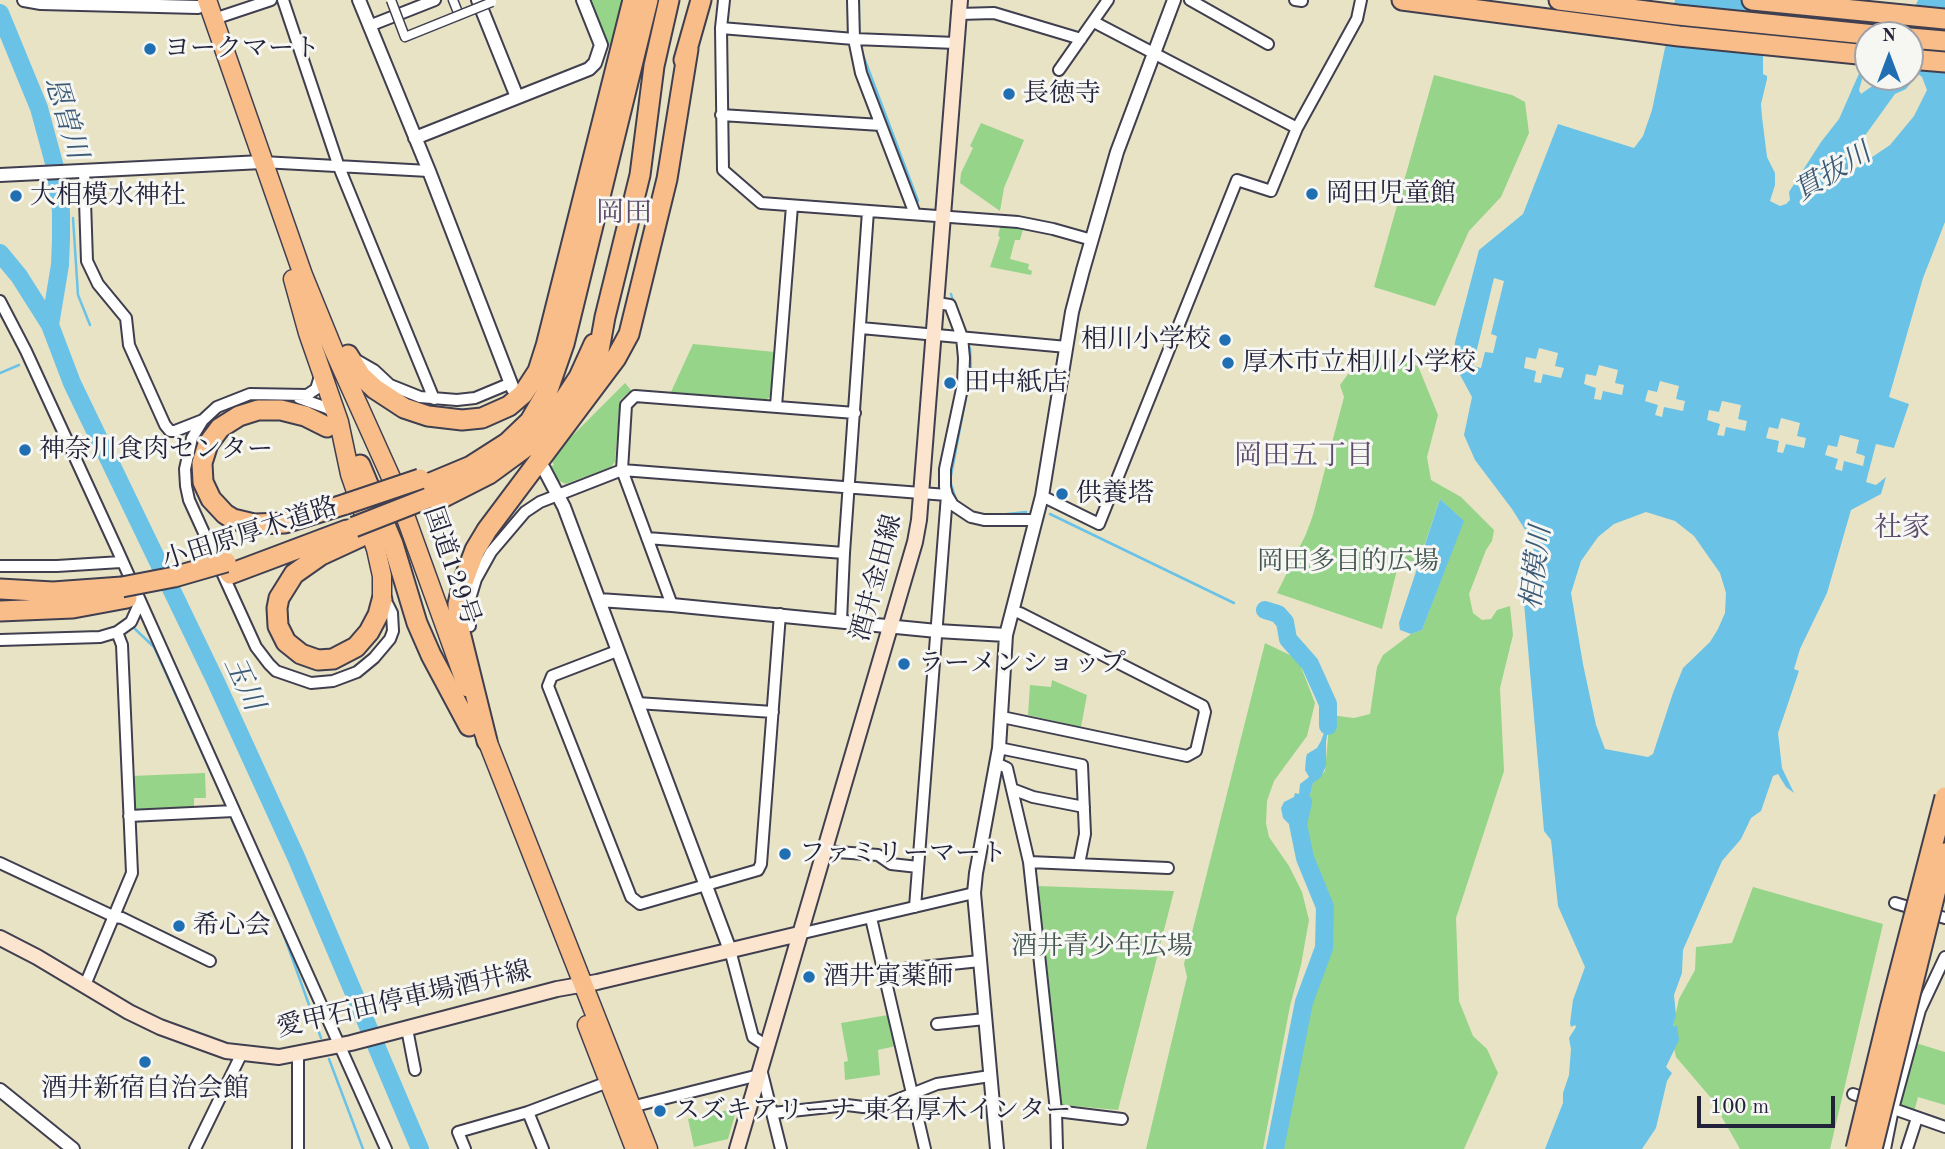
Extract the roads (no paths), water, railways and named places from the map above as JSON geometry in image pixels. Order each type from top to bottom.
[{"type":"highway","points":[[298,277],[361,376],[404,408],[428,416],[462,420],[482,418],[516,401],[529,387],[541,362],[633,0]]},
{"type":"highway","points":[[498,459],[530,421],[554,376],[648,0]]},
{"type":"highway","points":[[585,400],[597,369],[605,317],[640,176],[653,66],[669,0]]},
{"type":"highway","points":[[1402,0],[1679,36],[1854,54]]},
{"type":"highway","points":[[1559,0],[1854,33]]},
{"type":"highway","points":[[1752,0],[1945,19]]},
{"type":"highway","name":"国道129号","points":[[200,2],[214,19],[256,163]]},
{"type":"highway","name":"国道129号","points":[[200,2],[324,358],[380,483],[469,726],[648,1149]]},
{"type":"highway","points":[[640,176],[675,89],[700,6]]},
{"type":"highway","points":[[1924,39],[1945,41]]},
{"type":"highway","points":[[590,169],[621,110],[624,40]]},
{"type":"highway","points":[[487,741],[458,624],[458,604],[463,582],[475,550],[487,530],[616,358],[633,322],[667,179],[688,49]]},
{"type":"highway","points":[[1924,60],[1945,62]]},
{"type":"highway","name":"国道129号","points":[[298,277],[393,482],[578,985],[608,1082],[635,1149]]},
{"type":"highway","points":[[298,277],[308,333],[322,372],[332,421],[381,568],[382,600],[369,632],[356,647],[333,659],[318,660],[300,654],[286,642],[278,626],[279,598],[294,574],[321,555],[352,521]]},
{"type":"highway","points":[[498,459],[530,444],[556,411],[579,377],[605,317]]},
{"type":"highway","points":[[332,421],[281,410],[258,410],[239,415],[220,428],[208,444],[202,463],[203,482],[211,499],[233,519],[254,524],[352,521]]},
{"type":"highway","name":"小田原厚木道路","points":[[0,600],[52,603],[130,596],[174,577],[228,568],[426,492],[498,459]]},
{"type":"highway","points":[[360,465],[393,544],[417,623],[430,655],[469,726]]},
{"type":"highway","name":"小田原厚木道路","points":[[0,589],[130,596]]},
{"type":"highway","points":[[0,611],[73,608],[130,596]]},
{"type":"highway","points":[[1856,1149],[1945,797]]},
{"type":"highway","points":[[1872,1149],[1945,853]]},
{"type":"main road","name":"酒井金田線","points":[[737,1149],[915,542],[922,493],[959,7]]},
{"type":"main road","name":"愛甲石田停車場酒井線","points":[[0,938],[160,1027],[226,1051],[263,1057],[298,1055],[578,985],[799,934]]},
{"type":"street","points":[[24,0],[41,3],[200,2]]},
{"type":"street","points":[[214,19],[271,0]]},
{"type":"street","points":[[283,0],[340,167],[434,399]]},
{"type":"street","points":[[348,355],[374,370],[390,385],[420,397],[457,400],[475,398],[512,386],[359,0]]},
{"type":"street","points":[[391,0],[405,37],[448,22],[492,2]]},
{"type":"street","points":[[369,26],[435,0]]},
{"type":"street","points":[[453,0],[459,15]]},
{"type":"street","points":[[478,0],[517,97]]},
{"type":"street","points":[[415,138],[589,69],[595,63],[601,45],[583,0]]},
{"type":"street","points":[[724,0],[721,28],[723,170],[761,204],[1018,222],[1092,240]]},
{"type":"street","points":[[853,0],[854,38],[861,72],[915,214]]},
{"type":"street","points":[[1059,70],[1108,0]]},
{"type":"street","points":[[997,1149],[974,892],[999,748],[1006,635],[1039,509],[1072,312],[1117,152],[1174,0]]},
{"type":"street","points":[[1190,0],[1268,44]]},
{"type":"street","points":[[937,303],[950,305],[962,337],[964,358],[963,384],[945,469],[945,487],[953,505],[971,517],[984,520],[1039,509],[1099,524],[1237,180],[1271,191],[1297,128],[1357,19],[1361,0]]},
{"type":"street","points":[[959,7],[994,13],[1081,39]]},
{"type":"street","points":[[1094,22],[1297,128]]},
{"type":"street","points":[[721,28],[956,43]]},
{"type":"street","points":[[721,115],[881,125]]},
{"type":"street","points":[[0,175],[256,163],[429,171]]},
{"type":"street","points":[[84,171],[87,261],[98,284],[126,318],[129,345],[165,425],[170,431],[175,431],[203,420]]},
{"type":"street","points":[[776,406],[792,206]]},
{"type":"street","points":[[841,621],[868,211]]},
{"type":"street","points":[[0,301],[32,363],[121,562],[130,596],[345,1044],[386,1149]]},
{"type":"street","points":[[861,328],[1067,347]]},
{"type":"street","points":[[322,372],[316,389],[312,392],[301,396],[250,394],[234,398],[217,407],[203,420],[192,438],[186,461],[189,499],[256,647],[269,664],[287,676],[311,683],[327,682],[357,672],[374,658],[390,639],[393,631],[392,613],[382,600]]},
{"type":"street","points":[[286,395],[318,404],[332,421]]},
{"type":"street","points":[[672,605],[622,470],[626,405],[635,396],[855,413]]},
{"type":"street","points":[[544,469],[564,507],[730,950],[752,1037],[767,1046]]},
{"type":"street","points":[[470,626],[469,602],[483,565],[525,512],[540,502],[622,470],[947,495]]},
{"type":"street","points":[[915,907],[947,495]]},
{"type":"street","points":[[647,538],[844,553]]},
{"type":"street","points":[[0,566],[121,562]]},
{"type":"street","points":[[0,640],[100,637],[117,632],[131,622],[130,596]]},
{"type":"street","points":[[598,600],[1006,635]]},
{"type":"street","points":[[1002,717],[1187,756],[1196,751],[1205,712],[1203,706],[1012,611]]},
{"type":"street","points":[[617,651],[552,677],[548,686],[631,897],[640,904],[758,870],[761,864],[780,614]]},
{"type":"street","points":[[85,985],[132,873],[122,645],[117,632]]},
{"type":"street","points":[[637,703],[773,712]]},
{"type":"street","points":[[999,748],[1082,765],[1085,834],[1079,864]]},
{"type":"street","points":[[996,763],[1007,768],[1029,862],[1056,1111],[1057,1149]]},
{"type":"street","points":[[1012,789],[1033,797],[1084,807]]},
{"type":"street","points":[[130,816],[234,811]]},
{"type":"street","points":[[824,851],[878,855],[891,864],[918,867]]},
{"type":"street","points":[[1029,862],[1168,868]]},
{"type":"street","points":[[0,863],[210,961]]},
{"type":"street","points":[[799,934],[974,892]]},
{"type":"street","points":[[1895,903],[1945,918]]},
{"type":"street","points":[[871,918],[925,1149]]},
{"type":"street","points":[[1885,1149],[1920,1010],[1945,957]]},
{"type":"street","points":[[884,971],[980,961]]},
{"type":"street","points":[[942,1021],[985,1019]]},
{"type":"street","points":[[405,1029],[415,1070]]},
{"type":"street","points":[[195,1149],[242,1055]]},
{"type":"street","points":[[298,1055],[298,1149]]},
{"type":"street","points":[[631,1107],[760,1072],[781,1149]]},
{"type":"street","points":[[773,1113],[847,1105],[884,1105],[937,1084],[990,1076]]},
{"type":"street","points":[[465,1149],[458,1132],[528,1112],[608,1082]]},
{"type":"street","points":[[0,1090],[74,1149]]},
{"type":"street","points":[[1853,1094],[1945,1127]]},
{"type":"street","points":[[1056,1111],[1099,1114],[1122,1119]]},
{"type":"street","points":[[528,1112],[542,1149]]},
{"type":"street","points":[[1907,1149],[1917,1118]]},
{"type":"water","points":[[1675,0],[1776,0],[1763,53],[1763,74],[1767,79],[1761,104],[1767,157],[1775,173],[1775,185],[1770,201],[1780,206],[1786,204],[1790,200],[1789,192],[1839,119],[1854,85],[1854,91],[1860,91],[1861,94],[1865,91],[1902,91],[1895,94],[1856,148],[1852,156],[1853,170],[1890,145],[1914,116],[1927,90],[1924,82],[1924,21],[1909,21],[1918,0],[1945,0],[1945,222],[1923,278],[1889,397],[1909,404],[1894,448],[1876,444],[1866,482],[1876,485],[1886,477],[1881,494],[1851,510],[1827,593],[1800,649],[1794,669],[1799,671],[1778,733],[1782,768],[1794,793],[1786,787],[1778,774],[1773,776],[1761,811],[1751,818],[1741,839],[1722,861],[1683,950],[1682,973],[1674,995],[1676,1015],[1673,1026],[1677,1025],[1679,1040],[1666,1067],[1672,1073],[1667,1081],[1656,1128],[1642,1149],[1545,1149],[1563,1103],[1569,1075],[1569,1038],[1576,1027],[1571,1027],[1570,1023],[1573,1000],[1585,967],[1558,906],[1551,840],[1544,831],[1524,603],[1533,571],[1534,544],[1512,509],[1475,460],[1464,435],[1472,397],[1453,362],[1455,342],[1479,250],[1523,214],[1558,124],[1634,148],[1643,136],[1652,110]],"holes":[[[1494,278],[1504,281],[1491,334],[1497,336],[1493,353],[1485,352],[1481,368],[1473,366]],[[1539,348],[1558,353],[1555,366],[1564,368],[1561,378],[1543,374],[1541,383],[1534,382],[1536,371],[1524,368],[1526,357],[1536,359]],[[1599,365],[1618,370],[1615,383],[1624,385],[1622,395],[1603,391],[1601,400],[1594,399],[1596,388],[1584,384],[1586,374],[1596,376]],[[1660,381],[1679,386],[1676,399],[1685,401],[1683,411],[1664,407],[1662,417],[1655,415],[1658,405],[1645,401],[1648,390],[1657,392]],[[1722,401],[1741,405],[1738,419],[1747,421],[1745,431],[1726,427],[1724,436],[1717,435],[1720,424],[1707,420],[1709,410],[1719,412]],[[1781,418],[1800,423],[1797,436],[1806,438],[1804,448],[1786,444],[1783,453],[1777,452],[1779,441],[1766,438],[1769,427],[1778,429]],[[1840,435],[1859,440],[1856,453],[1865,456],[1863,466],[1844,461],[1842,471],[1835,469],[1838,459],[1825,455],[1828,445],[1837,447]],[[1646,512],[1675,521],[1694,536],[1720,573],[1726,593],[1725,613],[1718,629],[1710,642],[1683,668],[1653,754],[1648,757],[1605,749],[1596,725],[1571,593],[1581,561],[1598,537],[1614,524]]]},
{"type":"water","points":[[1440,499],[1464,521],[1422,630],[1411,634],[1400,630],[1399,623]]},
{"type":"water","points":[[1325,704],[1328,704],[1331,711],[1326,742],[1326,766],[1321,777],[1313,783],[1306,811],[1298,824],[1292,827],[1283,818],[1281,808],[1295,793],[1299,794],[1300,784],[1309,777],[1305,770],[1307,754],[1317,748],[1329,719]]},
{"type":"waterway","points":[[859,0],[859,30]]},
{"type":"waterway","name":"恩曽川","points":[[0,13],[39,108],[55,167],[61,211],[61,240],[60,265],[50,325]]},
{"type":"waterway","points":[[863,55],[918,201]]},
{"type":"waterway","points":[[73,218],[78,295],[90,325]]},
{"type":"waterway","name":"玉川","points":[[0,253],[19,276],[50,325],[72,383],[216,682],[296,857],[420,1149]]},
{"type":"waterway","points":[[951,294],[954,304]]},
{"type":"waterway","points":[[957,503],[950,481],[971,370],[970,348]]},
{"type":"waterway","points":[[0,373],[19,365]]},
{"type":"waterway","points":[[998,515],[1026,512]]},
{"type":"waterway","points":[[1050,514],[1234,603]]},
{"type":"waterway","points":[[1265,610],[1278,614],[1285,622],[1288,639],[1310,664],[1328,704],[1328,726]]},
{"type":"waterway","points":[[134,628],[154,647],[225,803]]},
{"type":"waterway","points":[[1275,1149],[1304,1002],[1324,948],[1325,907],[1305,858],[1298,824],[1303,802]]},
{"type":"waterway","points":[[232,820],[237,831]]},
{"type":"waterway","points":[[249,856],[282,930],[321,1038]]},
{"type":"waterway","points":[[329,1059],[363,1149]]},
{"type":"place","name":"ヨークマート","points":[[150,49]]},
{"type":"place","name":"長徳寺","points":[[1009,94]]},
{"type":"place","name":"岡田児童館","points":[[1312,194]]},
{"type":"place","name":"大相模水神社","points":[[16,196]]},
{"type":"place","name":"相川小学校","points":[[1225,340]]},
{"type":"place","name":"厚木市立相川小学校","points":[[1228,363]]},
{"type":"place","name":"田中紙店","points":[[950,383]]},
{"type":"place","name":"神奈川食肉センター","points":[[25,450]]},
{"type":"place","name":"供養塔","points":[[1062,494]]},
{"type":"place","name":"ラーメンショップ","points":[[904,664]]},
{"type":"place","name":"ファミリーマート","points":[[785,854]]},
{"type":"place","name":"希心会","points":[[179,926]]},
{"type":"place","name":"酒井寅薬師","points":[[809,977]]},
{"type":"place","name":"酒井新宿自治会館","points":[[145,1062]]},
{"type":"place","name":"スズキアリーナ 東名厚木インター","points":[[660,1111]]},
{"type":"district","name":"岡田","points":[[624,214]]},
{"type":"district","name":"岡田五丁目","points":[[1304,457]]},
{"type":"district","name":"社家","points":[[1902,529]]},
{"type":"water label","name":"貫抜川","points":[[1833,173]]},
{"type":"water label","name":"相模川","points":[[1537,568]]},
{"type":"park label","name":"岡田多目的広場","points":[[1348,562]]},
{"type":"park label","name":"酒井青少年広場","points":[[1102,947]]}]
